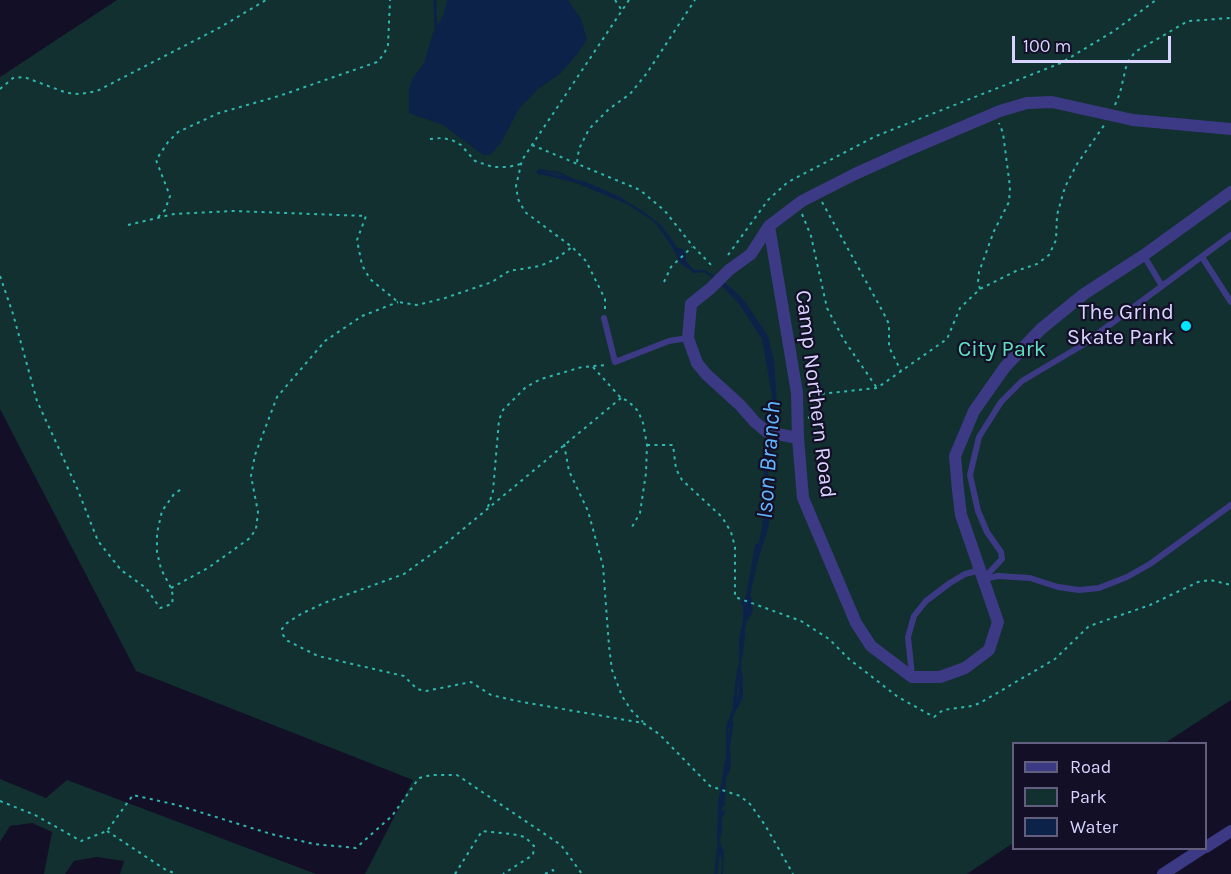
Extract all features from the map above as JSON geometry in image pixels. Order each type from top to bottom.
[{"type":"street","points":[[798,438],[767,432],[706,374],[697,363],[687,338],[690,304],[751,254],[769,226],[797,204],[875,164],[994,113],[1027,103],[1052,102],[1133,120],[1231,129]]},
{"type":"street","points":[[912,677],[940,677],[965,668],[989,650],[998,622],[961,515],[955,456],[974,411],[1005,367],[1041,329],[1084,294],[1144,255],[1231,192]]},
{"type":"street","name":"Camp Northern Road","points":[[769,226],[797,393],[803,498],[856,623],[871,646],[912,677]]},
{"type":"street","points":[[1207,846],[1231,831]]},
{"type":"street","points":[[1163,874],[1201,850]]},
{"type":"lane","points":[[982,575],[1002,559],[1001,552],[987,531],[978,511],[970,475],[979,437],[1001,402],[1022,381],[1081,346],[1231,235]]},
{"type":"lane","points":[[1144,255],[1162,286]]},
{"type":"lane","points":[[1202,257],[1231,302]]},
{"type":"lane","points":[[604,318],[615,362],[669,341],[687,338]]},
{"type":"lane","points":[[912,677],[908,637],[914,616],[926,601],[965,574],[1030,578],[1058,587],[1079,590],[1099,588],[1127,577],[1150,564],[1231,505]]},
{"type":"path","points":[[0,89],[13,78],[24,77],[67,93],[80,94],[97,91],[219,28],[266,0]]},
{"type":"path","points":[[158,217],[165,210],[170,196],[156,160],[178,132],[219,113],[279,96],[377,62],[388,45],[390,0]]},
{"type":"path","points":[[615,0],[623,12]]},
{"type":"path","points":[[604,318],[605,299],[586,261],[572,247],[525,212],[518,199],[516,186],[521,164],[531,144],[629,0]]},
{"type":"path","points":[[577,162],[579,149],[589,129],[609,109],[630,94],[647,73],[695,0]]},
{"type":"path","points":[[725,260],[768,200],[788,182],[876,135],[1061,63],[1114,31],[1156,0]]},
{"type":"path","points":[[797,420],[812,416],[818,408],[820,394],[877,388],[947,339],[960,308],[980,289],[1016,271],[1037,264],[1049,255],[1056,240],[1057,215],[1065,187],[1077,164],[1112,115],[1127,63],[1135,52],[1188,21],[1231,18]]},
{"type":"path","points":[[980,289],[978,282],[981,265],[994,231],[1009,202],[1010,187],[1003,133],[994,113]]},
{"type":"path","points":[[430,139],[452,140],[461,145],[475,161],[493,167],[508,168],[521,164]]},
{"type":"path","points":[[531,144],[640,190],[654,199],[692,246],[722,277]]},
{"type":"path","points":[[817,193],[889,324],[889,347],[902,371]]},
{"type":"path","points":[[797,204],[811,236],[827,308],[844,340],[877,388]]},
{"type":"path","points":[[128,225],[158,217],[233,211],[366,216],[357,240],[357,251],[362,265],[370,279],[398,302]]},
{"type":"path","points":[[664,282],[671,267],[692,246]]},
{"type":"path","points":[[171,588],[217,562],[250,538],[256,529],[258,513],[251,476],[255,455],[277,397],[325,341],[362,316],[398,302],[417,305],[445,298],[492,282],[509,271],[540,266],[556,259],[572,247]]},
{"type":"path","points":[[0,276],[37,401],[77,488],[98,541],[121,570],[146,588],[160,608],[172,604],[171,588],[156,552],[157,533],[162,511],[174,494],[183,488]]},
{"type":"path","points":[[487,509],[493,491],[499,420],[503,410],[517,394],[541,379],[582,367],[615,362]]},
{"type":"path","points":[[593,367],[621,398],[628,401],[638,411],[643,423],[647,445],[640,513],[632,527]]},
{"type":"path","points":[[621,398],[487,509],[404,574],[324,603],[301,614],[282,628],[283,635],[288,641],[318,656],[405,676],[417,689],[426,692],[471,682],[491,695],[643,723]]},
{"type":"path","points":[[564,444],[569,471],[588,511],[603,566],[612,670],[622,696],[643,723],[659,734],[710,786],[740,796],[750,804],[793,874]]},
{"type":"path","points":[[647,445],[673,445],[676,469],[681,480],[722,517],[731,532],[735,547],[735,597],[755,603]]},
{"type":"path","points":[[0,801],[35,815],[81,841],[107,831],[133,795],[177,805],[314,844],[356,849],[392,816],[419,778],[431,775],[457,775],[561,845],[582,874]]},
{"type":"path","points":[[107,831],[166,870],[177,874]]},
{"type":"path","points":[[455,874],[482,831],[525,837],[534,846],[533,855],[504,874]]},
{"type":"path","points":[[545,874],[553,870],[555,874]]},
{"type":"green space","name":"City Park","points":[[117,0],[1231,0],[1231,700],[1167,742],[1012,742],[1012,844],[967,874],[365,874],[413,780],[136,671],[0,409],[0,77]]},
{"type":"green space","points":[[0,779],[46,798],[67,780],[316,874],[120,874],[124,861],[97,857],[74,861],[65,874],[44,874],[52,832],[32,823],[10,826],[0,842]]},
{"type":"water","points":[[447,0],[568,0],[581,19],[587,39],[560,74],[538,89],[519,109],[501,143],[490,155],[483,155],[443,125],[409,113],[409,88],[424,63],[433,33],[444,14]]},
{"type":"water","points":[[539,169],[560,172],[589,187],[621,198],[643,211],[661,225],[678,248],[683,249],[686,261],[694,270],[704,270],[719,278],[744,300],[768,336],[774,361],[778,418],[768,465],[768,490],[771,504],[768,529],[759,557],[755,561],[748,590],[752,598],[753,612],[747,621],[742,641],[743,698],[733,716],[732,728],[729,727],[728,731],[731,760],[730,771],[726,777],[725,805],[721,809],[726,811],[722,819],[722,833],[719,840],[724,852],[723,874],[721,874],[722,863],[717,838],[718,803],[726,755],[726,726],[739,692],[739,638],[743,620],[743,606],[740,603],[746,596],[755,545],[759,542],[762,528],[766,482],[762,464],[774,407],[762,339],[739,304],[717,281],[704,272],[694,273],[680,263],[674,250],[651,220],[627,204],[559,174],[546,172],[546,175],[539,175],[537,173]]},
{"type":"waterway","name":"Ison Branch","points":[[435,0],[436,31]]},
{"type":"waterway","name":"Ison Branch","points":[[538,172],[584,183],[621,199]]},
{"type":"waterway","name":"Ison Branch","points":[[748,598],[757,558]]},
{"type":"waterway","name":"Ison Branch","points":[[741,658],[744,632]]},
{"type":"waterway","name":"Ison Branch","points":[[734,705],[739,667]]},
{"type":"waterway","name":"Ison Branch","points":[[728,750],[732,724]]},
{"type":"waterway","name":"Ison Branch","points":[[716,874],[719,843]]},
{"type":"place","name":"The Grind Skate Park","points":[[1186,326]]}]
